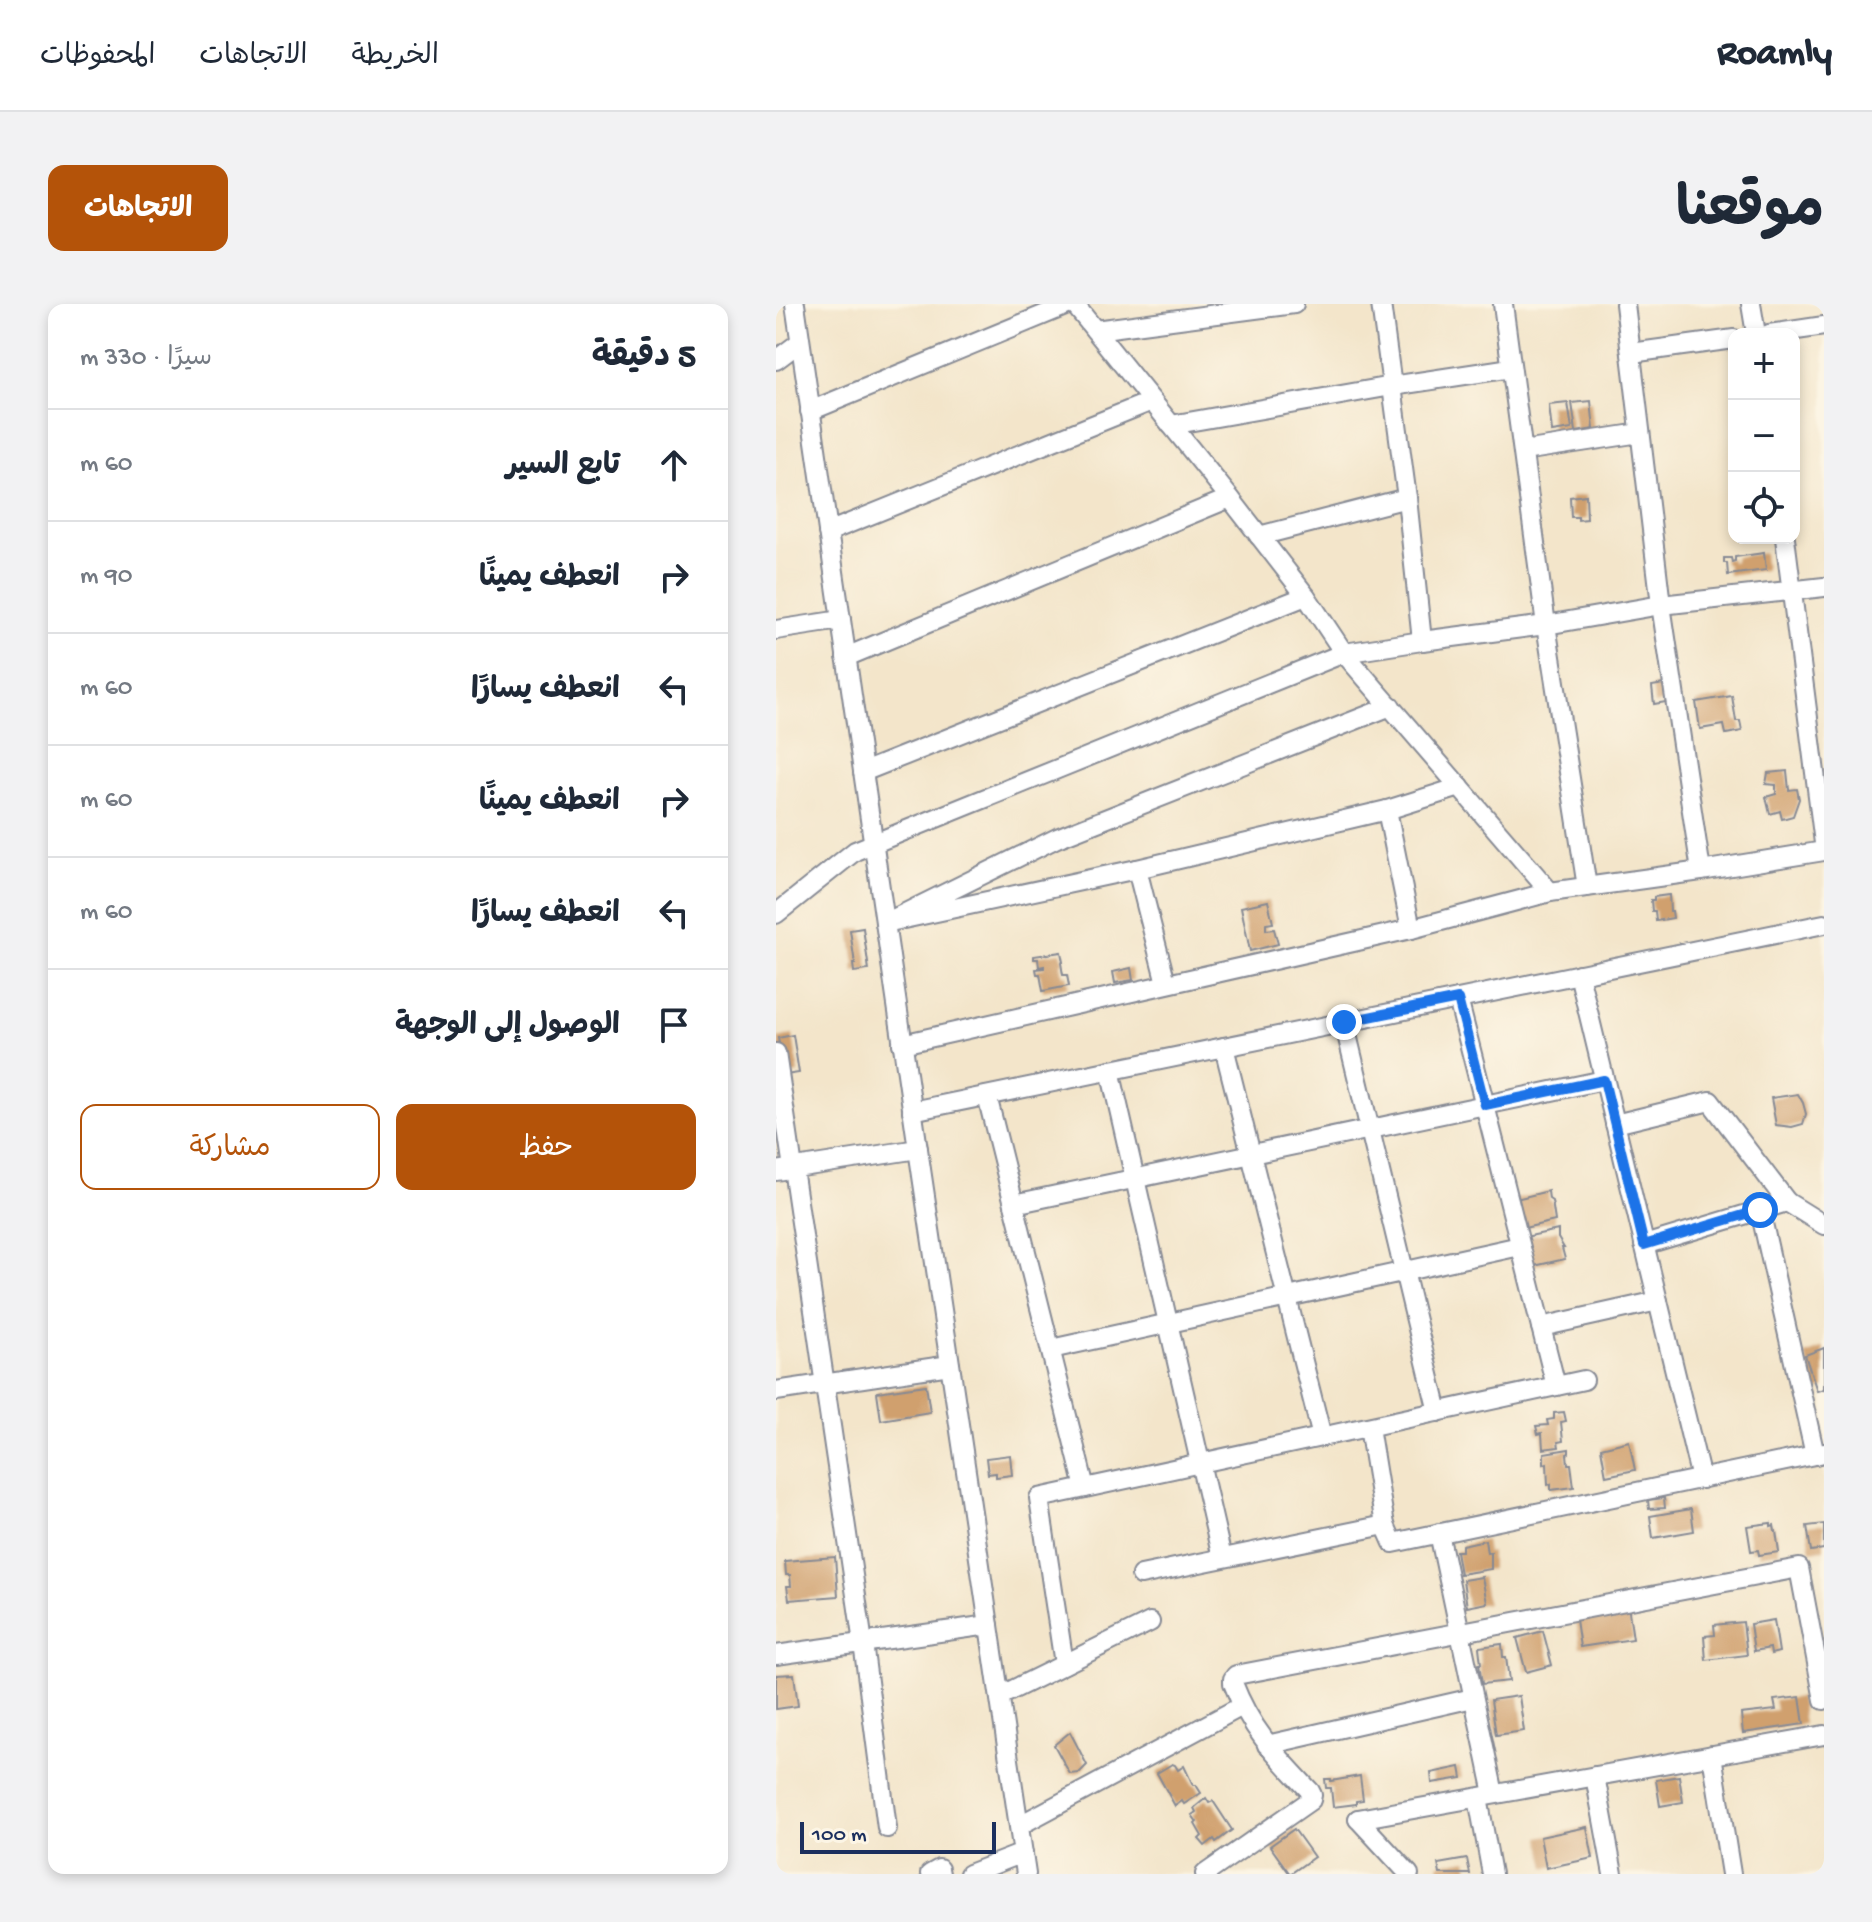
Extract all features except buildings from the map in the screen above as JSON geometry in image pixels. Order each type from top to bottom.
[{"type":"street","points":[[795,304],[1026,1874]]},
{"type":"street","points":[[810,411],[1072,304],[1230,498],[1306,596],[1344,653],[1550,892]]},
{"type":"street","points":[[1095,330],[1294,304]]},
{"type":"street","points":[[1381,304],[1422,641]]},
{"type":"street","points":[[1503,304],[1546,625],[1587,887]]},
{"type":"street","points":[[1625,304],[1661,605],[1701,871]]},
{"type":"street","points":[[1751,304],[1755,328]]},
{"type":"street","points":[[1800,329],[1824,326]]},
{"type":"street","points":[[1631,353],[1728,340]]},
{"type":"street","points":[[776,360],[800,342]]},
{"type":"street","points":[[1171,425],[1511,368]]},
{"type":"street","points":[[828,532],[1152,401]]},
{"type":"street","points":[[1523,451],[1640,433]]},
{"type":"street","points":[[846,657],[1230,498]]},
{"type":"street","points":[[1259,536],[1407,498]]},
{"type":"street","points":[[1786,544],[1824,843]]},
{"type":"street","points":[[776,914],[855,851],[1344,653],[1546,625],[1661,605],[1824,587]]},
{"type":"street","points":[[863,772],[1306,596]]},
{"type":"street","points":[[776,630],[841,620]]},
{"type":"street","points":[[885,923],[1057,838],[1391,706]]},
{"type":"street","points":[[885,923],[1137,869],[1387,810],[1460,787]]},
{"type":"street","points":[[1387,810],[1411,929]]},
{"type":"street","points":[[902,1044],[1411,929],[1550,892],[1824,851]]},
{"type":"street","points":[[1137,869],[1166,983]]},
{"type":"street","points":[[912,1111],[1824,924]]},
{"type":"street","points":[[1579,974],[1701,1479]]},
{"type":"street","points":[[1458,999],[1556,1386]]},
{"type":"street","points":[[1344,1022],[1438,1412]]},
{"type":"street","points":[[1224,1047],[1322,1437]]},
{"type":"street","points":[[776,1053],[784,1170],[825,1384],[887,1828]]},
{"type":"street","points":[[1110,1070],[1222,1558]]},
{"type":"street","points":[[1014,1204],[1604,1080]]},
{"type":"street","points":[[987,1096],[1085,1488]]},
{"type":"street","points":[[1615,1124],[1710,1101],[1787,1202],[1824,1225]]},
{"type":"street","points":[[784,1170],[918,1149]]},
{"type":"street","points":[[1644,1245],[1787,1202]]},
{"type":"street","points":[[1369,1427],[1385,1525],[1393,1543],[1820,1454],[1760,1210]]},
{"type":"street","points":[[1051,1349],[1520,1246]]},
{"type":"street","points":[[1541,1327],[1658,1301]]},
{"type":"street","points":[[776,1391],[950,1365]]},
{"type":"street","points":[[1064,1664],[1039,1498],[1584,1380]]},
{"type":"street","points":[[1141,1575],[1385,1525]]},
{"type":"street","points":[[1439,1533],[1473,1698],[1486,1796],[1492,1874]]},
{"type":"street","points":[[1205,1874],[1311,1800],[1312,1795],[1267,1745],[1242,1706],[1233,1683],[1236,1675],[1799,1568],[1824,1700]]},
{"type":"street","points":[[1000,1696],[1150,1622]]},
{"type":"street","points":[[776,1655],[989,1625]]},
{"type":"street","points":[[1267,1745],[1473,1698]]},
{"type":"street","points":[[1020,1825],[1242,1706]]},
{"type":"street","points":[[1409,1874],[1358,1819],[1824,1735]]},
{"type":"street","points":[[1712,1755],[1731,1874]]},
{"type":"street","points":[[1595,1776],[1613,1874]]},
{"type":"street","points":[[969,1874],[1023,1853]]},
{"type":"street","points":[[930,1874],[939,1869],[940,1874]]},
{"type":"route","points":[[1344,1022],[1458,999],[1485,1105],[1604,1080],[1644,1245],[1760,1210]]}]
